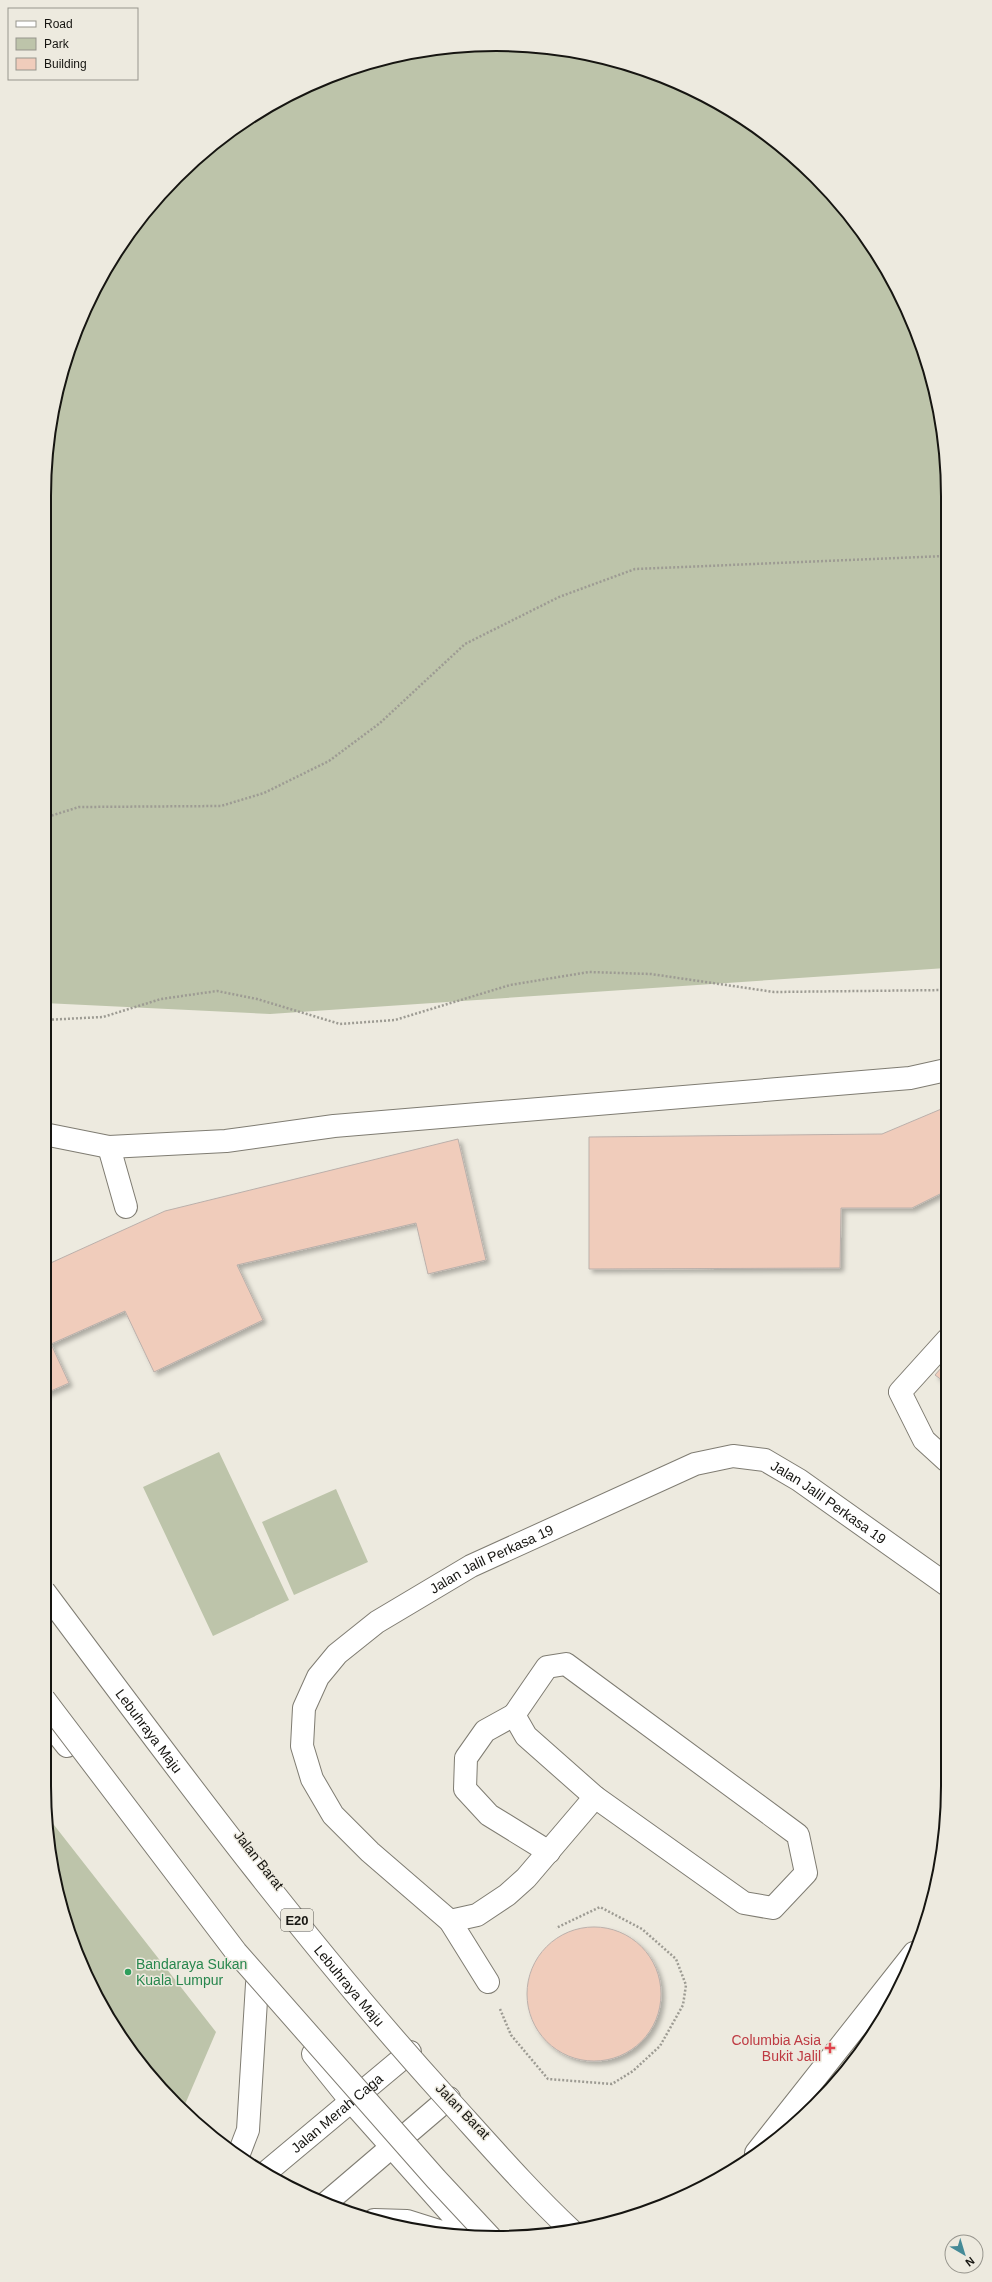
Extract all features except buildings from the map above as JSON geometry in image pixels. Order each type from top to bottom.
[{"type":"main road","points":[[51,1135],[109,1147],[226,1141],[334,1126],[910,1078],[941,1071]]},
{"type":"main road","points":[[109,1147],[126,1207]]},
{"type":"main road","points":[[941,1347],[900,1392],[924,1440],[941,1456]]},
{"type":"main road","name":"Jalan Jalil Perkasa 19","points":[[488,1982],[450,1920],[370,1852],[333,1815],[312,1779],[302,1746],[304,1708],[318,1676],[337,1654],[377,1622],[471,1566],[695,1464],[733,1456],[765,1460],[799,1480],[941,1581]]},
{"type":"main road","name":"Jalan Barat","points":[[51,1595],[410,2052],[449,2098],[575,2223]]},
{"type":"main road","name":"Lebuhraya Maju","points":[[51,1600],[210,1814],[387,2033],[488,2144],[566,2225]]},
{"type":"main road","points":[[514,1715],[526,1736],[595,1796],[744,1903],[773,1908],[806,1873],[798,1835],[566,1664],[547,1667],[514,1715],[485,1731],[466,1758],[465,1788],[489,1815],[549,1852]]},
{"type":"main road","points":[[51,1708],[236,1952],[431,2174],[484,2231]]},
{"type":"main road","points":[[51,1727],[350,2100],[465,2230]]},
{"type":"main road","points":[[450,1920],[477,1915],[507,1895],[549,1852],[595,1796]]},
{"type":"main road","points":[[767,2139],[901,1969]]},
{"type":"main road","points":[[240,2150],[248,2130],[257,1984]]},
{"type":"main road","name":"Jalan Merah Caga","points":[[270,2169],[350,2100],[410,2052]]},
{"type":"main road","points":[[331,2199],[449,2098]]},
{"type":"path","points":[[51,816],[78,807],[221,806],[264,793],[329,761],[380,723],[465,644],[559,597],[635,569],[941,556]]},
{"type":"path","points":[[51,1020],[103,1017],[161,998],[217,992],[257,999],[340,1024],[395,1020],[510,985],[589,972],[651,974],[774,992],[941,990]]},
{"type":"path","points":[[488,1982],[511,2035],[548,2080],[612,2084],[633,2071],[660,2046],[683,2005],[686,1985],[676,1959],[642,1929],[600,1907],[556,1928]]},
{"type":"green space","points":[[496,51],[554,55],[583,60],[611,66],[666,85],[693,97],[718,111],[767,143],[811,181],[831,203],[866,249],[895,299],[907,326],[926,381],[937,438],[941,496],[941,968],[270,1014],[51,1003],[52,467],[55,438],[66,381],[85,326],[97,299],[126,249],[143,225],[181,181],[225,143],[249,126],[299,97],[326,85],[381,66],[409,60],[467,52]]},
{"type":"green space","points":[[219,1452],[289,1600],[213,1636],[143,1487]]},
{"type":"green space","points":[[336,1489],[368,1562],[294,1595],[262,1522]]},
{"type":"green space","name":"Bandaraya Sukan Kuala Lumpur","points":[[53,1824],[216,2032],[185,2105],[143,2057],[126,2033],[97,1983],[85,1956],[66,1901],[55,1844]]},
{"type":"place","name":"Bandaraya Sukan Kuala Lumpur","points":[[128,1972]]},
{"type":"place","name":"Columbia Asia Bukit Jalil","points":[[830,2048]]}]
